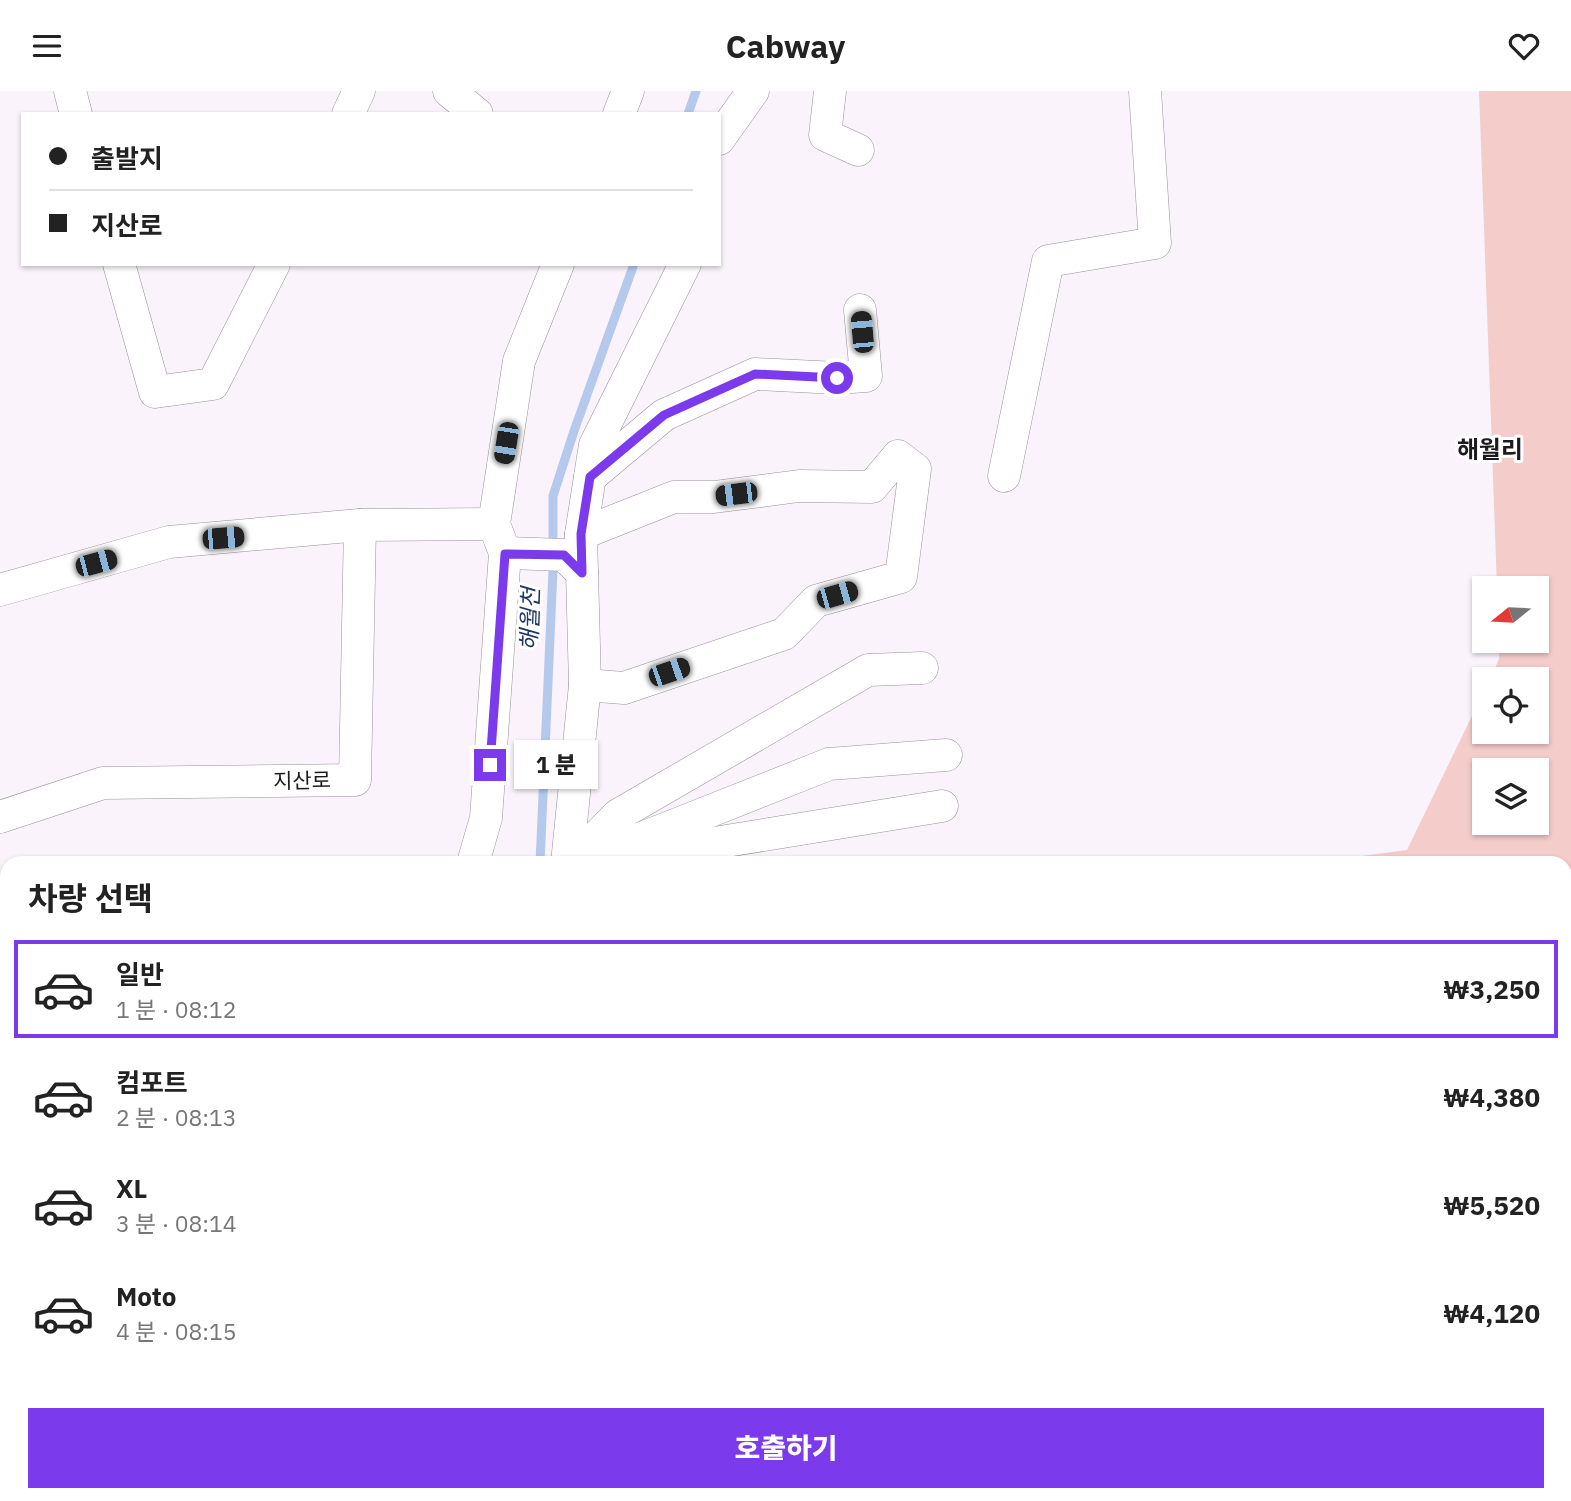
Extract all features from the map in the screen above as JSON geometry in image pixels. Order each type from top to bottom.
[{"type":"street","points":[[70,91],[75,112]]},
{"type":"street","points":[[349,112],[359,91]]},
{"type":"street","points":[[449,91],[475,112]]},
{"type":"street","points":[[619,112],[628,91]]},
{"type":"street","points":[[721,136],[753,91]]},
{"type":"street","points":[[830,91],[825,135],[858,150]]},
{"type":"street","points":[[1004,476],[1048,261],[1156,243],[1145,91]]},
{"type":"street","points":[[120,266],[155,391],[213,384],[273,266]]},
{"type":"street","points":[[475,856],[486,818],[518,555],[494,524],[519,361],[557,266]]},
{"type":"street","points":[[570,856],[585,685],[575,554],[595,445],[684,266]]},
{"type":"street","points":[[590,477],[664,415],[755,374],[837,378],[866,376],[860,310]]},
{"type":"street","points":[[518,555],[575,554],[674,497],[715,497],[799,486],[872,487],[898,456],[915,469],[901,577],[816,601],[784,634],[624,688],[585,685]]},
{"type":"street","points":[[0,590],[169,543],[360,525],[494,524]]},
{"type":"street","name":"지산로","points":[[0,817],[103,783],[355,780],[360,525]]},
{"type":"street","points":[[576,856],[618,815],[868,670],[922,668]]},
{"type":"street","points":[[597,856],[829,764],[946,755]]},
{"type":"street","points":[[638,856],[942,806]]},
{"type":"shaded area","points":[[1479,91],[1571,91],[1571,856],[1361,856],[1407,850],[1472,716],[1472,744],[1549,744],[1549,667],[1495,667],[1499,653],[1549,653],[1549,576],[1497,576]]},
{"type":"waterway","name":"해월천","points":[[689,112],[696,91]]},
{"type":"waterway","name":"해월천","points":[[540,856],[553,570],[553,496],[633,266]]},
{"type":"district","name":"해월리","points":[[1490,450]]},
{"type":"route","points":[[490,765],[505,554],[564,555],[582,573],[581,534],[590,477],[664,415],[755,374],[837,378]]}]
